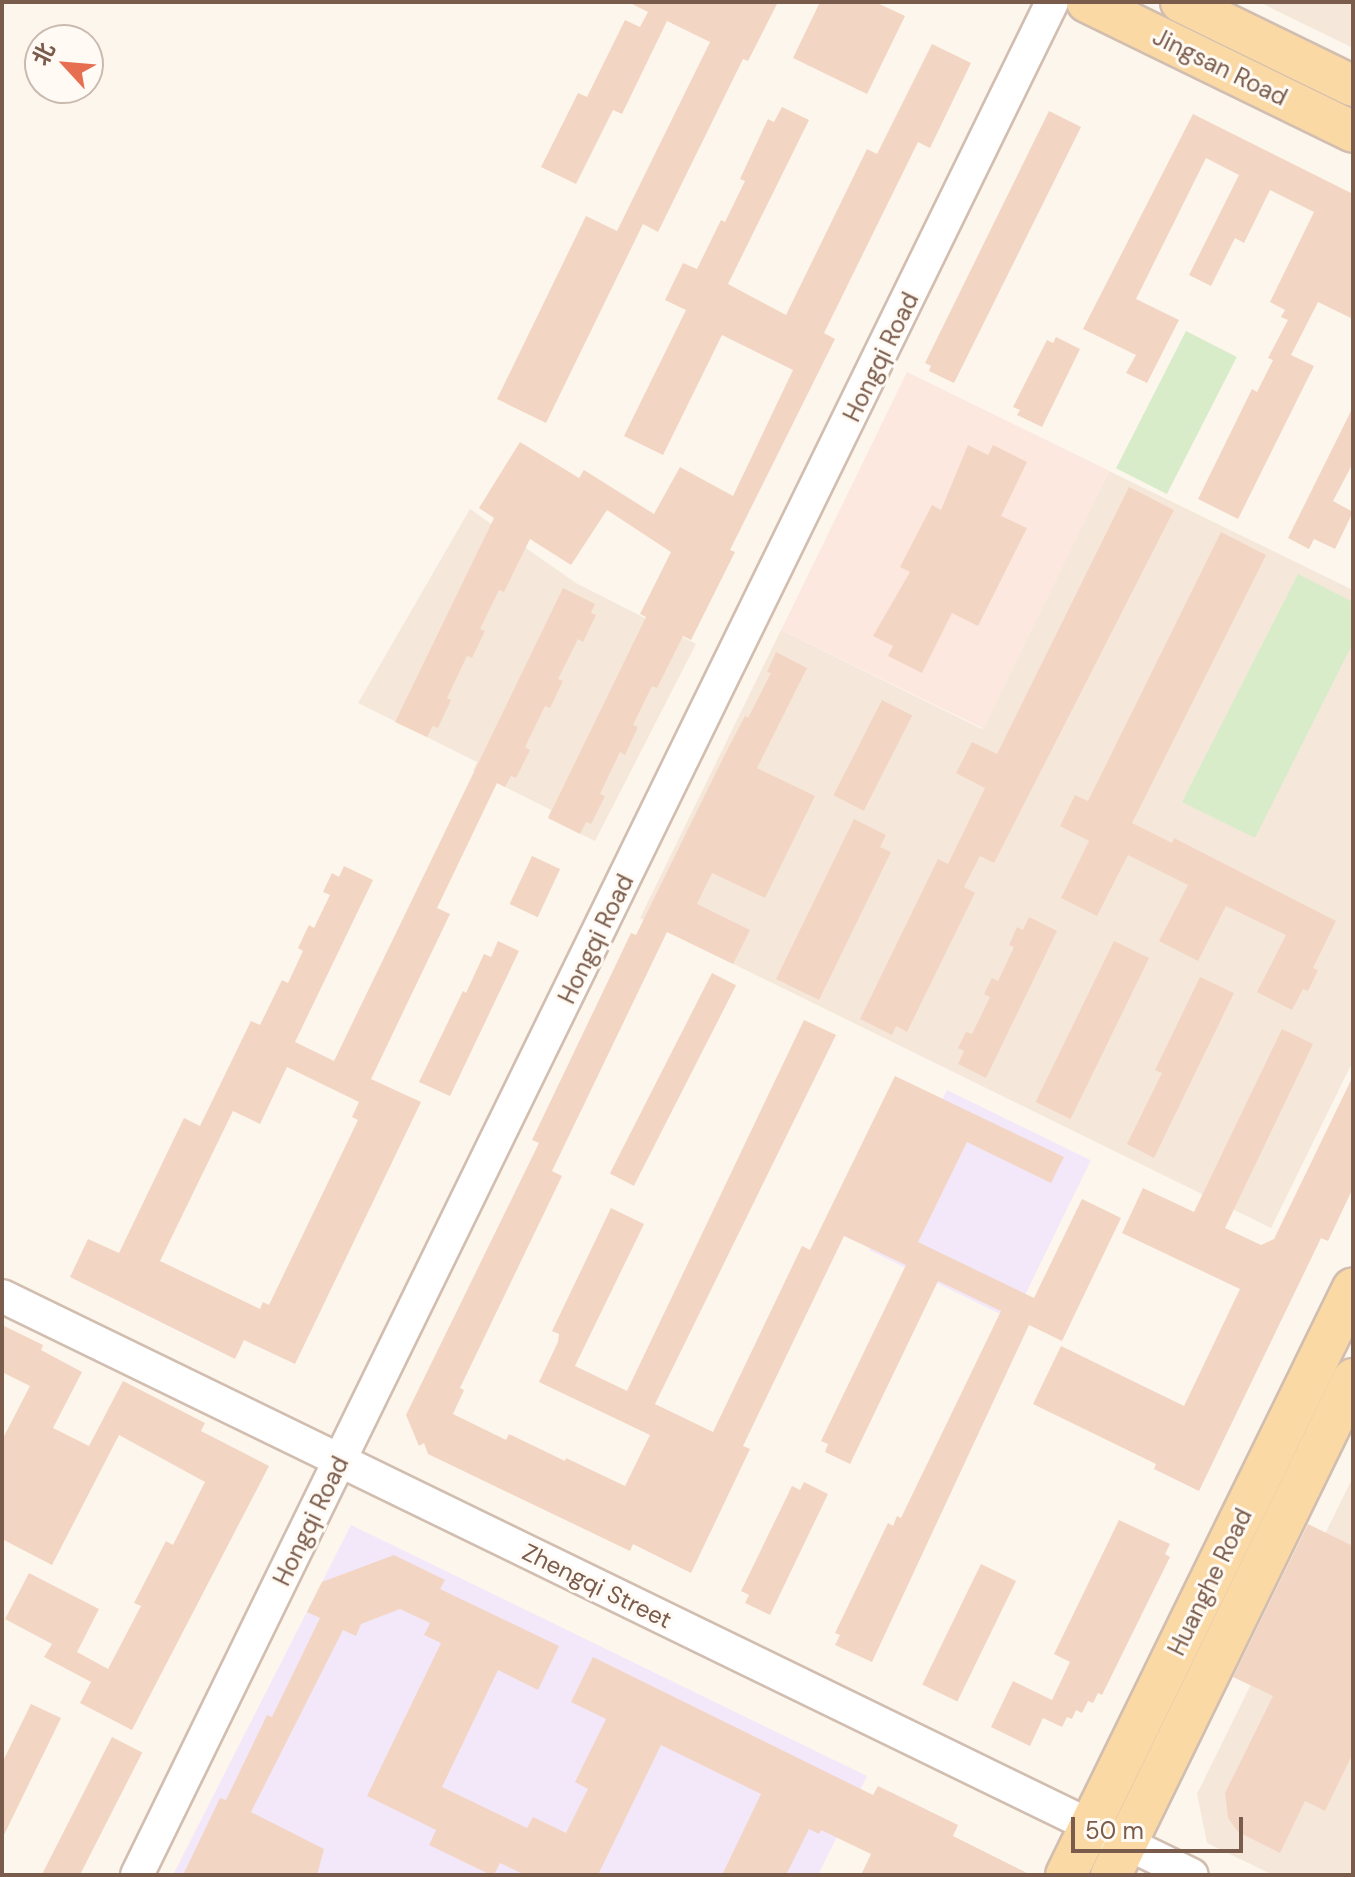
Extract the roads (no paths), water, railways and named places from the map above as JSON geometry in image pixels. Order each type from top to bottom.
[{"type":"main road","name":"Jingsan Road","points":[[1087,2],[1353,132]]},
{"type":"main road","name":"Jingsan Road","points":[[1181,2],[1353,86]]},
{"type":"main road","name":"Huanghe Road","points":[[1066,1875],[1353,1288]]},
{"type":"main road","name":"Huanghe Road","points":[[1118,1859],[1353,1379]]},
{"type":"street","name":"Hongqi Road","points":[[137,1875],[1052,2]]},
{"type":"street","name":"Zhengqi Street","points":[[2,1296],[1090,1826],[1118,1859],[1192,1875]]}]
